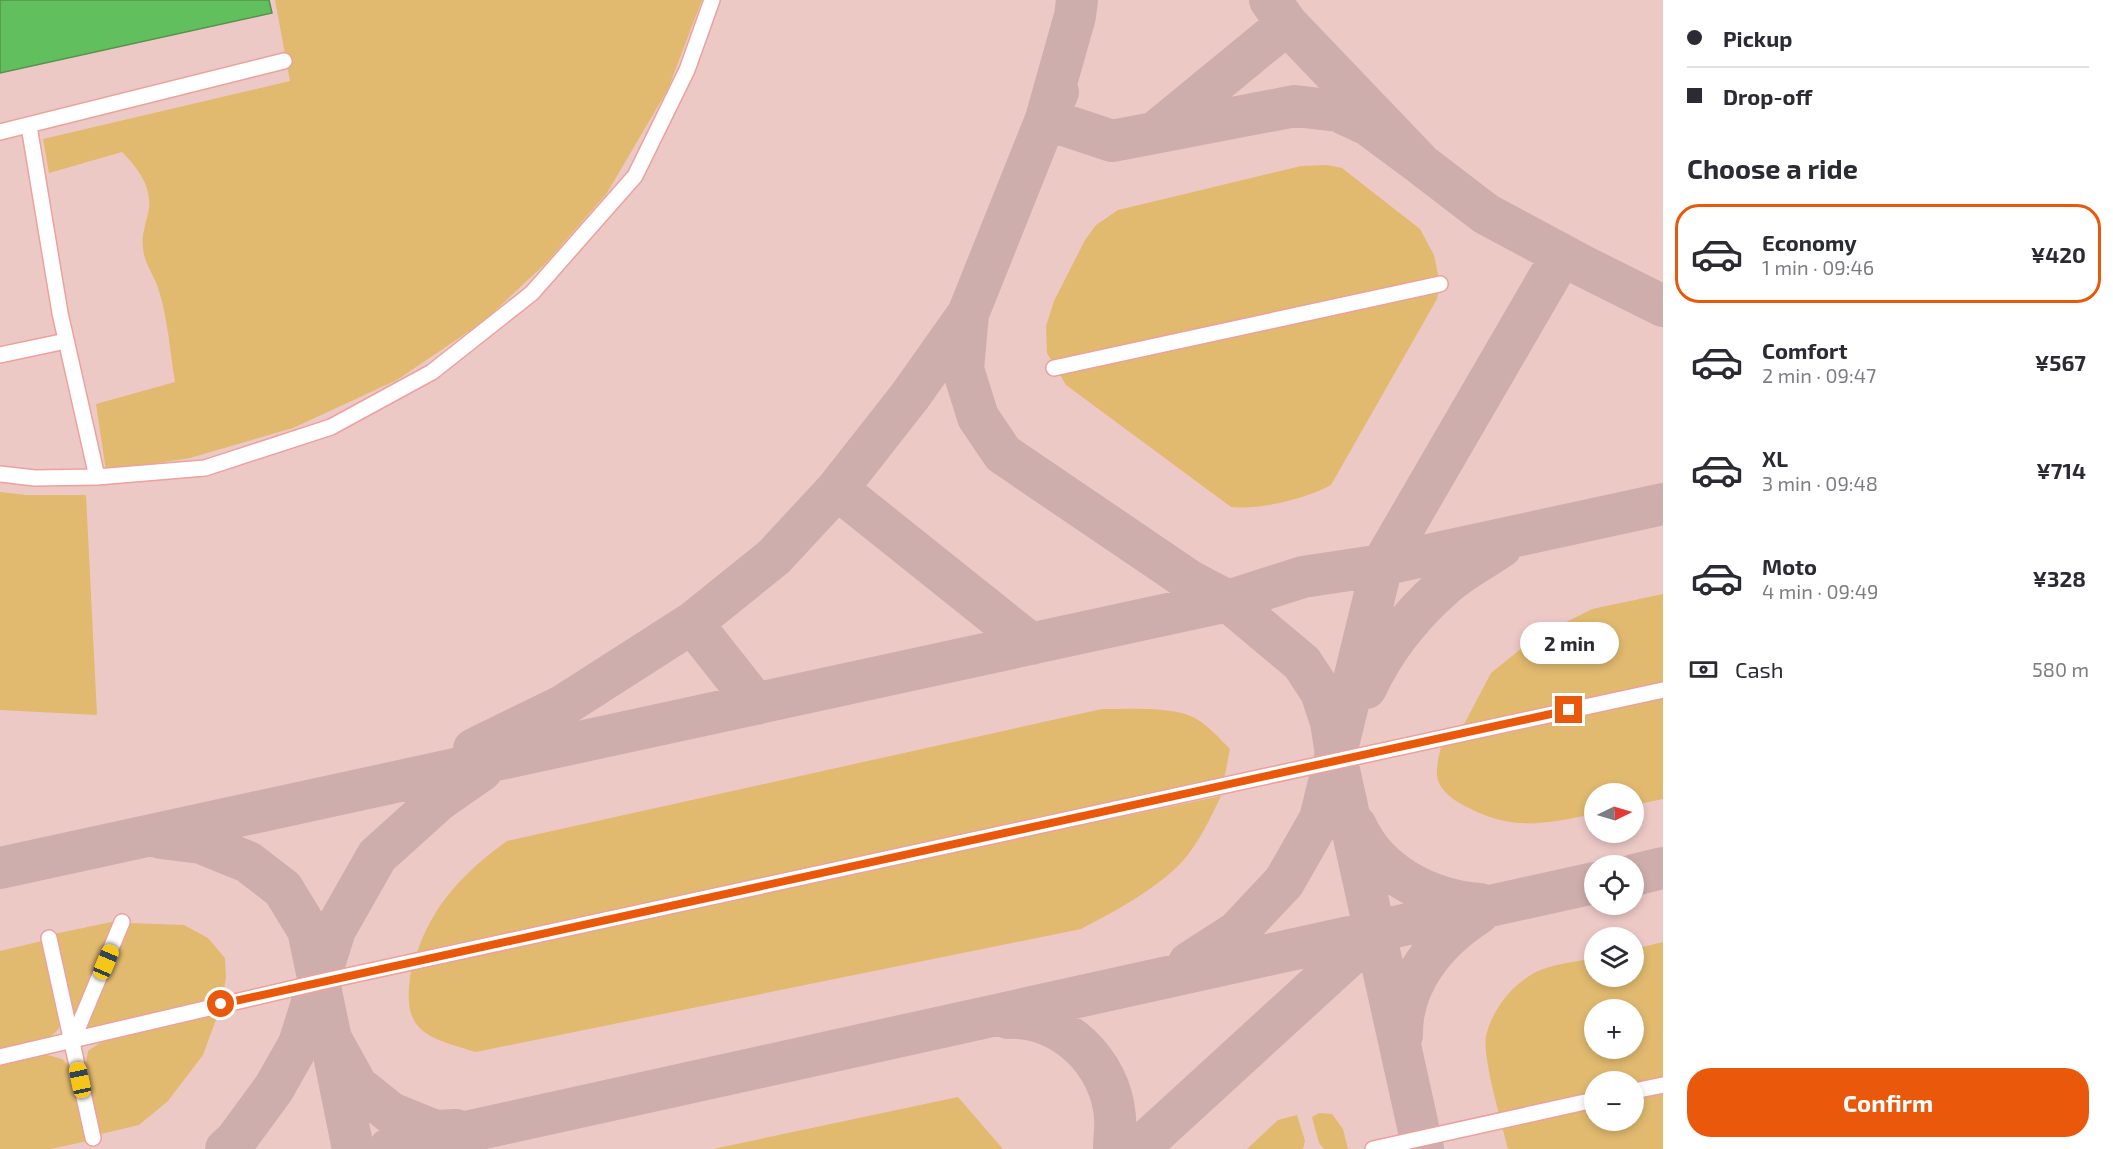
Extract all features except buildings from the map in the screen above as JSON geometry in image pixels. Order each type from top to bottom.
[{"type":"lane","points":[[0,474],[35,478],[97,477],[205,468],[332,427],[441,365],[532,293],[635,176],[687,70],[712,0]]},
{"type":"lane","points":[[0,132],[284,61]]},
{"type":"lane","points":[[29,126],[66,340],[97,477]]},
{"type":"lane","points":[[1054,368],[1440,284]]},
{"type":"lane","points":[[0,355],[66,340]]},
{"type":"lane","points":[[0,1057],[72,1042],[242,999],[1663,690]]},
{"type":"lane","points":[[72,1042],[122,922]]},
{"type":"lane","points":[[49,938],[93,1138]]},
{"type":"lane","points":[[1644,1089],[1663,1084]]},
{"type":"lane","points":[[1373,1149],[1584,1102]]},
{"type":"shaded area","points":[[0,0],[1663,0],[1663,1149],[0,1149]]},
{"type":"shaded area","points":[[0,0],[269,0],[272,13],[0,73]]},
{"type":"shaded area","points":[[275,0],[702,0],[668,89],[607,193],[546,263],[484,321],[397,380],[293,428],[190,458],[106,471],[96,404],[175,382],[162,302],[144,254],[143,238],[149,208],[148,192],[137,170],[122,152],[49,173],[43,139],[290,81]]},
{"type":"shaded area","points":[[1327,165],[1342,168],[1420,229],[1434,255],[1440,284],[1437,299],[1331,485],[1308,495],[1282,502],[1255,507],[1231,507],[1066,385],[1047,353],[1046,326],[1054,301],[1085,240],[1096,225],[1118,210],[1301,166]]},
{"type":"shaded area","points":[[0,492],[27,495],[86,495],[97,715],[0,710]]},
{"type":"shaded area","points":[[1663,594],[1663,685],[1461,730],[1491,673],[1533,639],[1592,609]]},
{"type":"shaded area","points":[[1663,695],[1663,799],[1644,803],[1644,783],[1584,783],[1584,816],[1543,823],[1497,819],[1481,814],[1454,800],[1440,785],[1437,767],[1442,742]]},
{"type":"shaded area","points":[[1102,709],[1163,710],[1195,718],[1230,749],[1224,780],[416,956],[431,921],[451,891],[477,865],[507,841]]},
{"type":"shaded area","points":[[1221,796],[1197,842],[1177,867],[1152,888],[1081,929],[476,1052],[441,1041],[428,1034],[418,1027],[412,1017],[409,987],[412,966]]},
{"type":"shaded area","points":[[116,921],[73,1023],[54,934]]},
{"type":"shaded area","points":[[131,923],[184,925],[208,938],[225,958],[226,977],[223,996],[100,1030],[88,1030],[88,1023]]},
{"type":"shaded area","points":[[46,940],[61,1025],[56,1032],[42,1041],[0,1052],[0,951]]},
{"type":"shaded area","points":[[1663,942],[1663,1149],[1508,1149],[1487,1059],[1486,1036],[1498,1007],[1519,983],[1542,969],[1584,960],[1584,987],[1644,987],[1644,947]]},
{"type":"shaded area","points":[[218,1014],[203,1055],[168,1101],[139,1125],[101,1134],[85,1068],[88,1051],[101,1042]]},
{"type":"shaded area","points":[[44,1054],[62,1059],[73,1069],[88,1141],[50,1149],[0,1149],[0,1064]]},
{"type":"shaded area","points":[[958,1097],[1003,1149],[713,1149]]},
{"type":"shaded area","points":[[1319,1113],[1332,1114],[1343,1129],[1348,1149],[1324,1149],[1319,1143],[1312,1117]]},
{"type":"shaded area","points":[[1297,1115],[1305,1141],[1303,1149],[1247,1149],[1278,1120]]},
{"type":"taxiway","points":[[474,749],[564,705],[692,623],[774,557],[837,489],[910,396],[968,314],[1046,119],[1075,16],[1077,0]]},
{"type":"taxiway","points":[[1270,0],[1287,24],[1422,165],[1486,214],[1663,306]]},
{"type":"taxiway","points":[[1158,130],[1287,24]]},
{"type":"taxiway","points":[[1058,92],[1046,119],[1112,141],[1295,106],[1338,111],[1368,125],[1422,165]]},
{"type":"taxiway","points":[[1189,963],[1237,932],[1284,882],[1320,819],[1382,565],[1562,255]]},
{"type":"taxiway","points":[[968,314],[963,369],[978,417],[1003,454],[1190,581],[1228,601],[1302,663],[1321,692],[1331,722],[1337,761],[1423,1149]]},
{"type":"taxiway","points":[[837,489],[1031,644]]},
{"type":"taxiway","points":[[0,868],[1228,601],[1303,577],[1382,565],[1663,504]]},
{"type":"taxiway","points":[[1366,688],[1390,646],[1420,609],[1464,570],[1501,547]]},
{"type":"taxiway","points":[[692,623],[756,704]]},
{"type":"taxiway","points":[[226,1149],[236,1140],[274,1088],[299,1044],[335,930],[377,856],[439,800],[482,770]]},
{"type":"taxiway","points":[[1356,826],[1365,843],[1377,858],[1407,882],[1442,897],[1480,904]]},
{"type":"taxiway","points":[[161,838],[201,843],[248,862],[283,889],[308,930],[331,1039],[357,1086],[391,1113],[435,1131],[456,1130]]},
{"type":"taxiway","points":[[1644,873],[1663,868]]},
{"type":"taxiway","points":[[389,1149],[1584,885]]},
{"type":"taxiway","points":[[1402,1035],[1403,1016],[1408,997],[1424,964],[1449,936],[1479,913]]},
{"type":"taxiway","points":[[1138,1149],[1375,932]]},
{"type":"taxiway","points":[[1008,1018],[1028,1019],[1047,1024],[1065,1034],[1094,1061],[1111,1097],[1115,1121],[1114,1149]]},
{"type":"taxiway","points":[[335,1060],[353,1149]]},
{"type":"route","points":[[221,1004],[1569,710]]}]
